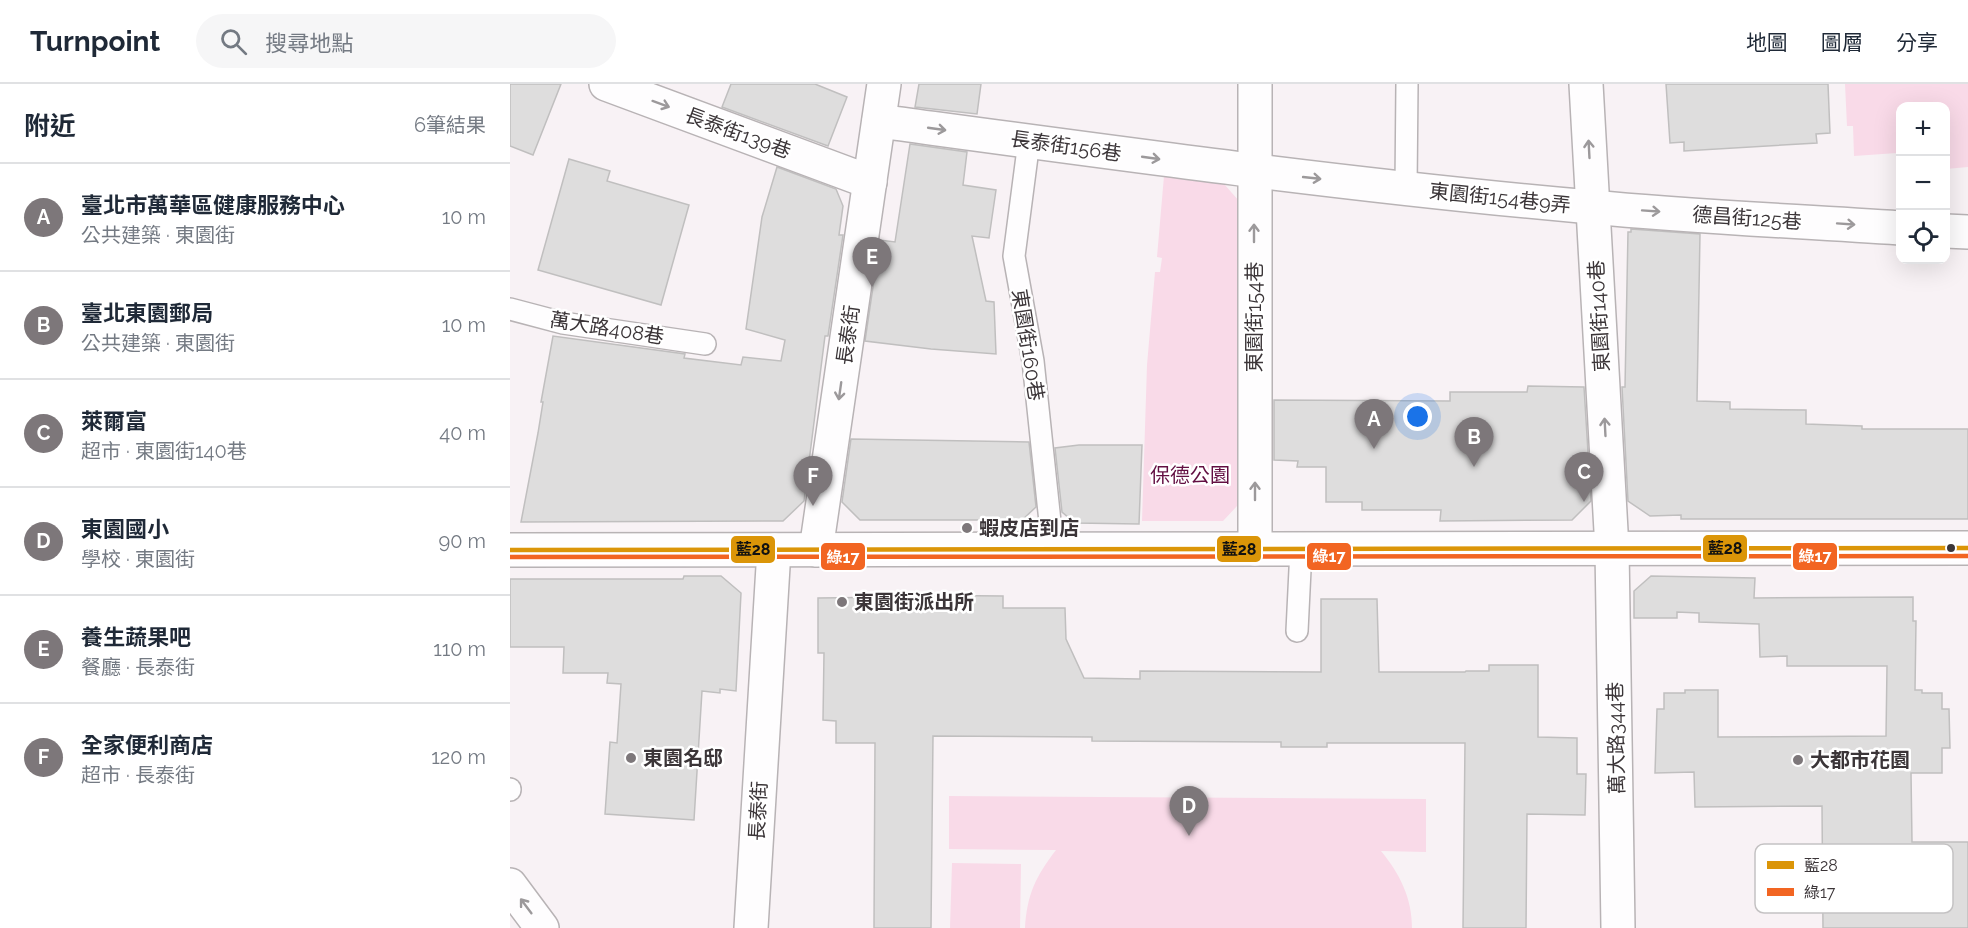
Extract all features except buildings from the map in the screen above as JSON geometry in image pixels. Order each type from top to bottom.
[{"type":"street","name":"長泰街139巷","points":[[606,84],[870,182]]},
{"type":"street","name":"長泰街","points":[[816,550],[884,84]]},
{"type":"street","name":"東園街154巷","points":[[1255,84],[1255,549]]},
{"type":"street","name":"東園街140巷","points":[[1586,84],[1612,549]]},
{"type":"street","name":"長泰街156巷","points":[[879,121],[1254,172]]},
{"type":"street","name":"東園街154巷9弄","points":[[1254,172],[1593,208]]},
{"type":"street","name":"德昌街125巷","points":[[1593,208],[1896,228]]},
{"type":"street","points":[[1950,231],[1968,232]]},
{"type":"street","points":[[510,550],[1968,548]]},
{"type":"street","name":"萬大路344巷","points":[[1612,549],[1618,928]]},
{"type":"street","name":"長泰街","points":[[751,928],[774,550]]},
{"type":"street","points":[[510,885],[542,928]]},
{"type":"lane","name":"東園街154巷9弄","points":[[1406,188],[1407,84]]},
{"type":"lane","name":"東園街160巷","points":[[1029,141],[1014,256],[1033,361],[1053,550]]},
{"type":"lane","name":"萬大路408巷","points":[[510,309],[563,323],[705,344]]},
{"type":"lane","points":[[1296,631],[1301,549]]},
{"type":"green space","points":[[1845,84],[1968,84],[1968,167],[1950,169],[1950,102],[1896,102],[1896,153],[1854,156],[1853,126],[1847,126]]},
{"type":"green space","name":"保德公園","points":[[1164,176],[1224,184],[1239,201],[1237,506],[1223,521],[1142,521],[1147,365],[1155,272],[1160,272],[1162,258],[1157,257]]},
{"type":"green space","points":[[949,796],[1426,799],[1426,852],[1381,851],[1404,887],[1410,907],[1412,928],[1025,928],[1030,895],[1043,868],[1056,850],[949,849]]},
{"type":"green space","points":[[952,863],[1021,864],[1020,928],[950,928]]},
{"type":"transit line","name":"藍28","points":[[510,550],[1968,548]]},
{"type":"transit line","name":"綠17","points":[[510,557],[1968,556]]},
{"type":"place","name":"養生蔬果吧","points":[[872,287]]},
{"type":"place","name":"臺北市萬華區健康服務中心","points":[[1374,449]]},
{"type":"place","name":"臺北東園郵局","points":[[1474,467]]},
{"type":"place","name":"萊爾富","points":[[1584,502]]},
{"type":"place","name":"全家便利商店","points":[[813,506]]},
{"type":"place","name":"蝦皮店到店","points":[[967,528]]},
{"type":"place","name":"東園街派出所","points":[[842,602]]},
{"type":"place","name":"東園名邸","points":[[631,758]]},
{"type":"place","name":"大都市花園","points":[[1798,760]]},
{"type":"place","name":"東園國小","points":[[1189,836]]}]
